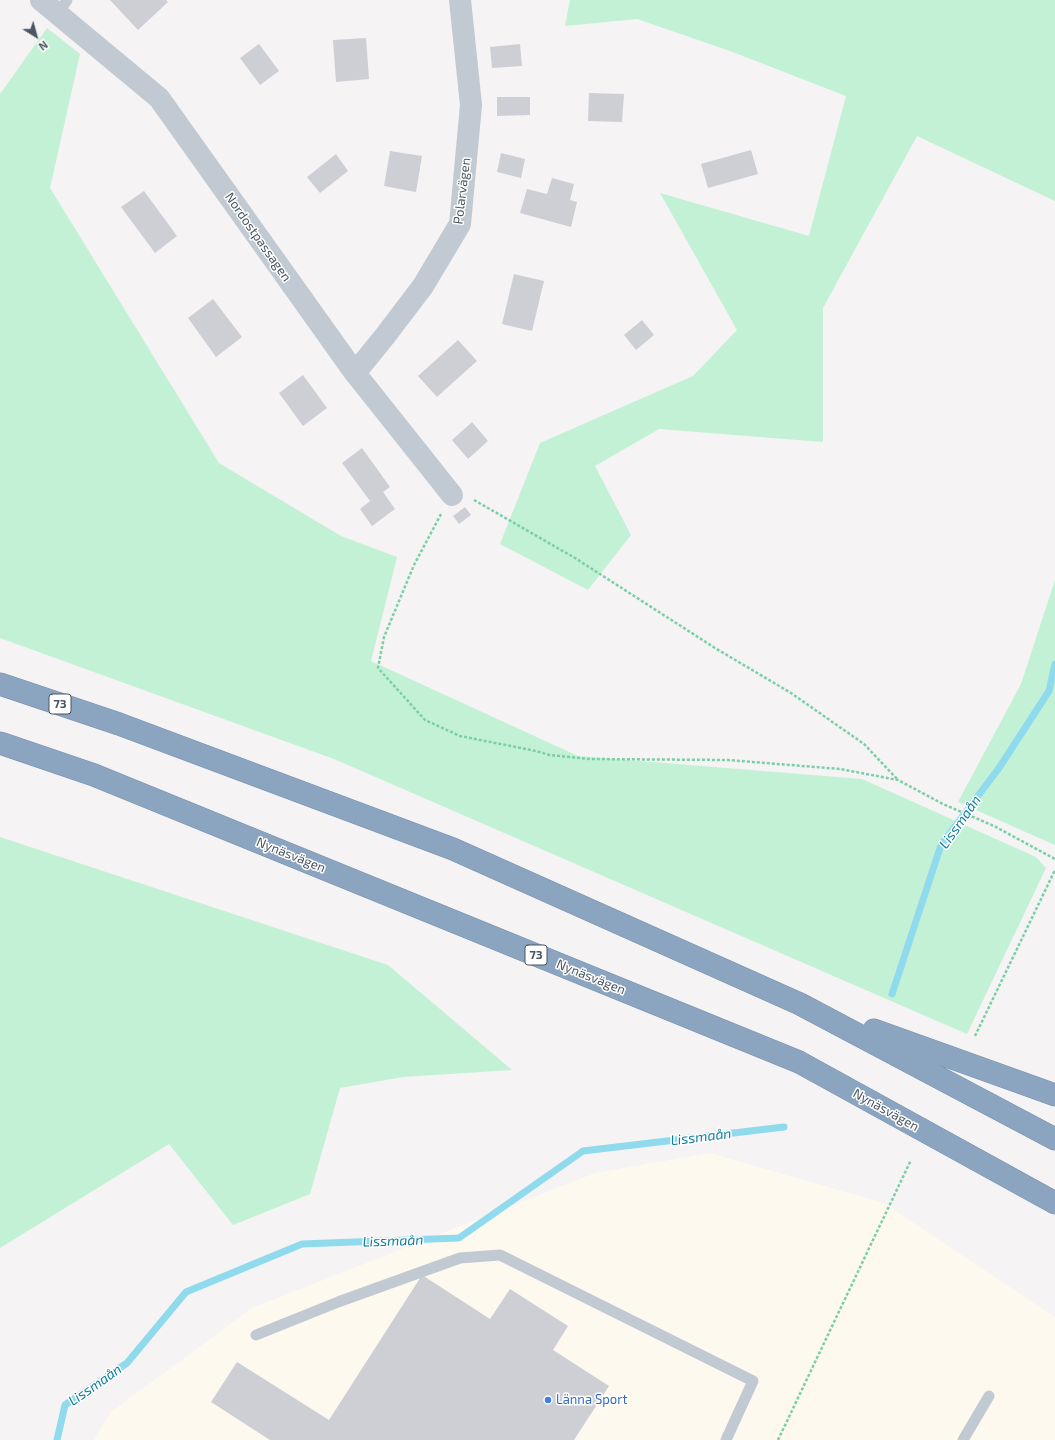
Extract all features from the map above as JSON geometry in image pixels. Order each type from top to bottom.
[{"type":"highway","name":"73","points":[[0,684],[119,724],[453,849],[800,1004],[1055,1139]]},
{"type":"highway","name":"Nynäsvägen","points":[[0,743],[101,778],[799,1062],[1055,1203]]},
{"type":"highway","points":[[800,1004],[1055,1095]]},
{"type":"street","name":"Polarvägen","points":[[355,373],[386,336],[423,286],[460,224],[471,105],[460,0]]},
{"type":"street","name":"Nordostpassagen","points":[[55,5],[159,98],[355,373],[452,495]]},
{"type":"lane","points":[[256,1335],[338,1302],[460,1258],[500,1255],[753,1381],[726,1440]]},
{"type":"lane","points":[[963,1440],[989,1396]]},
{"type":"path","points":[[898,780],[864,744],[791,692],[715,648],[575,558],[476,501],[452,495],[414,565],[384,637],[378,668],[425,720],[460,736],[550,755],[590,759],[728,760],[840,769],[898,780],[943,804],[994,826],[1055,859]]},
{"type":"path","points":[[975,1036],[1055,870]]},
{"type":"path","points":[[778,1440],[911,1160]]},
{"type":"shaded area","points":[[710,1153],[884,1203],[1055,1317],[1055,1440],[93,1440],[111,1412],[252,1308],[595,1173]]},
{"type":"green space","points":[[570,0],[1055,0],[1055,201],[917,136],[823,308],[823,442],[659,429],[595,466],[631,535],[588,590],[500,544],[540,443],[693,376],[737,330],[660,193],[809,236],[846,96],[730,51],[637,19],[565,26]]},
{"type":"green space","points":[[47,28],[80,54],[50,188],[219,463],[341,536],[397,557],[371,661],[578,756],[862,779],[1036,857],[1046,868],[967,1034],[334,759],[0,638],[0,94]]},
{"type":"green space","points":[[1055,580],[1055,845],[958,802],[1021,684]]},
{"type":"green space","points":[[0,837],[388,965],[512,1070],[403,1077],[340,1088],[310,1194],[233,1225],[169,1144],[0,1248]]},
{"type":"building","points":[[110,0],[166,0],[168,2],[138,30]]},
{"type":"building","points":[[366,38],[369,79],[336,82],[333,40]]},
{"type":"building","points":[[259,44],[279,71],[260,85],[240,58]]},
{"type":"building","points":[[520,44],[522,66],[492,68],[490,47]]},
{"type":"building","points":[[589,93],[624,94],[622,122],[588,121]]},
{"type":"building","points":[[497,97],[530,97],[530,115],[497,116]]},
{"type":"building","points":[[751,150],[758,174],[708,188],[701,164]]},
{"type":"building","points":[[390,151],[422,156],[416,192],[384,186]]},
{"type":"building","points":[[501,153],[525,159],[521,178],[497,172]]},
{"type":"building","points":[[336,154],[348,171],[320,193],[307,177]]},
{"type":"building","points":[[552,178],[574,184],[570,200],[577,202],[571,227],[520,213],[527,189],[547,194]]},
{"type":"building","points":[[144,191],[177,236],[155,253],[121,207]]},
{"type":"building","points":[[514,274],[544,281],[532,331],[502,324]]},
{"type":"building","points":[[213,299],[242,337],[216,357],[188,318]]},
{"type":"building","points":[[642,320],[654,335],[636,350],[624,335]]},
{"type":"building","points":[[458,340],[477,361],[437,397],[418,376]]},
{"type":"building","points":[[303,375],[327,408],[303,426],[279,393]]},
{"type":"building","points":[[472,422],[488,441],[468,459],[452,440]]},
{"type":"building","points":[[362,448],[390,487],[383,492],[395,509],[372,526],[360,509],[370,501],[342,463]]},
{"type":"building","points":[[465,507],[471,515],[459,524],[453,516]]},
{"type":"building","points":[[422,1275],[490,1319],[510,1289],[568,1326],[553,1350],[609,1386],[574,1440],[270,1440],[211,1402],[237,1362],[329,1420]]},
{"type":"waterway","name":"Lissmaån","points":[[892,994],[941,845],[999,768],[1049,691],[1055,664]]},
{"type":"waterway","name":"Lissmaån","points":[[57,1440],[65,1405],[127,1363],[186,1292],[302,1244],[459,1238],[583,1151],[784,1127]]},
{"type":"place","name":"Länna Sport","points":[[548,1400]]}]
